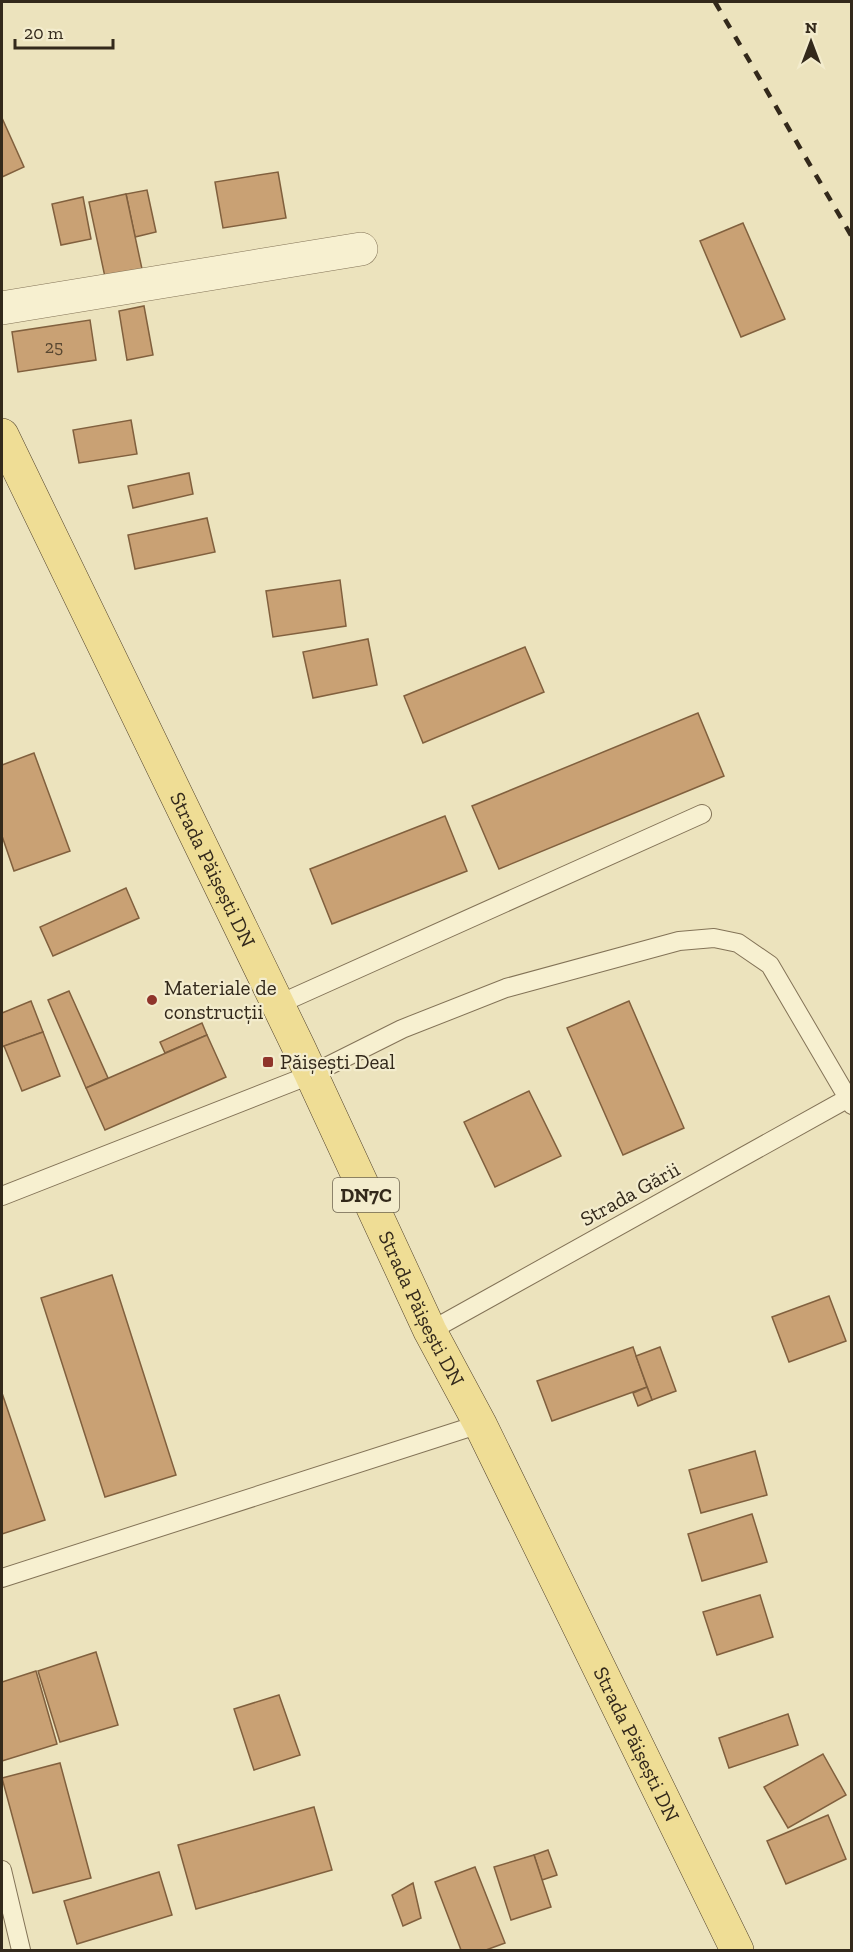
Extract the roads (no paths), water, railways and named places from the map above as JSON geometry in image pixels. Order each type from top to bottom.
[{"type":"main road","name":"Strada Păișești DN","points":[[2,435],[278,1005],[430,1332],[480,1424],[732,1949]]},
{"type":"street","points":[[2,308],[361,249]]},
{"type":"lane","points":[[278,1005],[702,814]]},
{"type":"lane","points":[[2,1196],[310,1075],[402,1029],[506,988],[679,941],[714,938],[738,943],[770,965],[851,1099]]},
{"type":"lane","name":"Strada Gării","points":[[430,1332],[851,1099]]},
{"type":"lane","points":[[2,1578],[480,1424]]},
{"type":"lane","points":[[2,1870],[21,1950]]},
{"type":"railway","points":[[715,2],[852,237]]},
{"type":"place","name":"Materiale de construcții","points":[[152,1000]]},
{"type":"place","name":"Păișești Deal","points":[[268,1062]]}]
